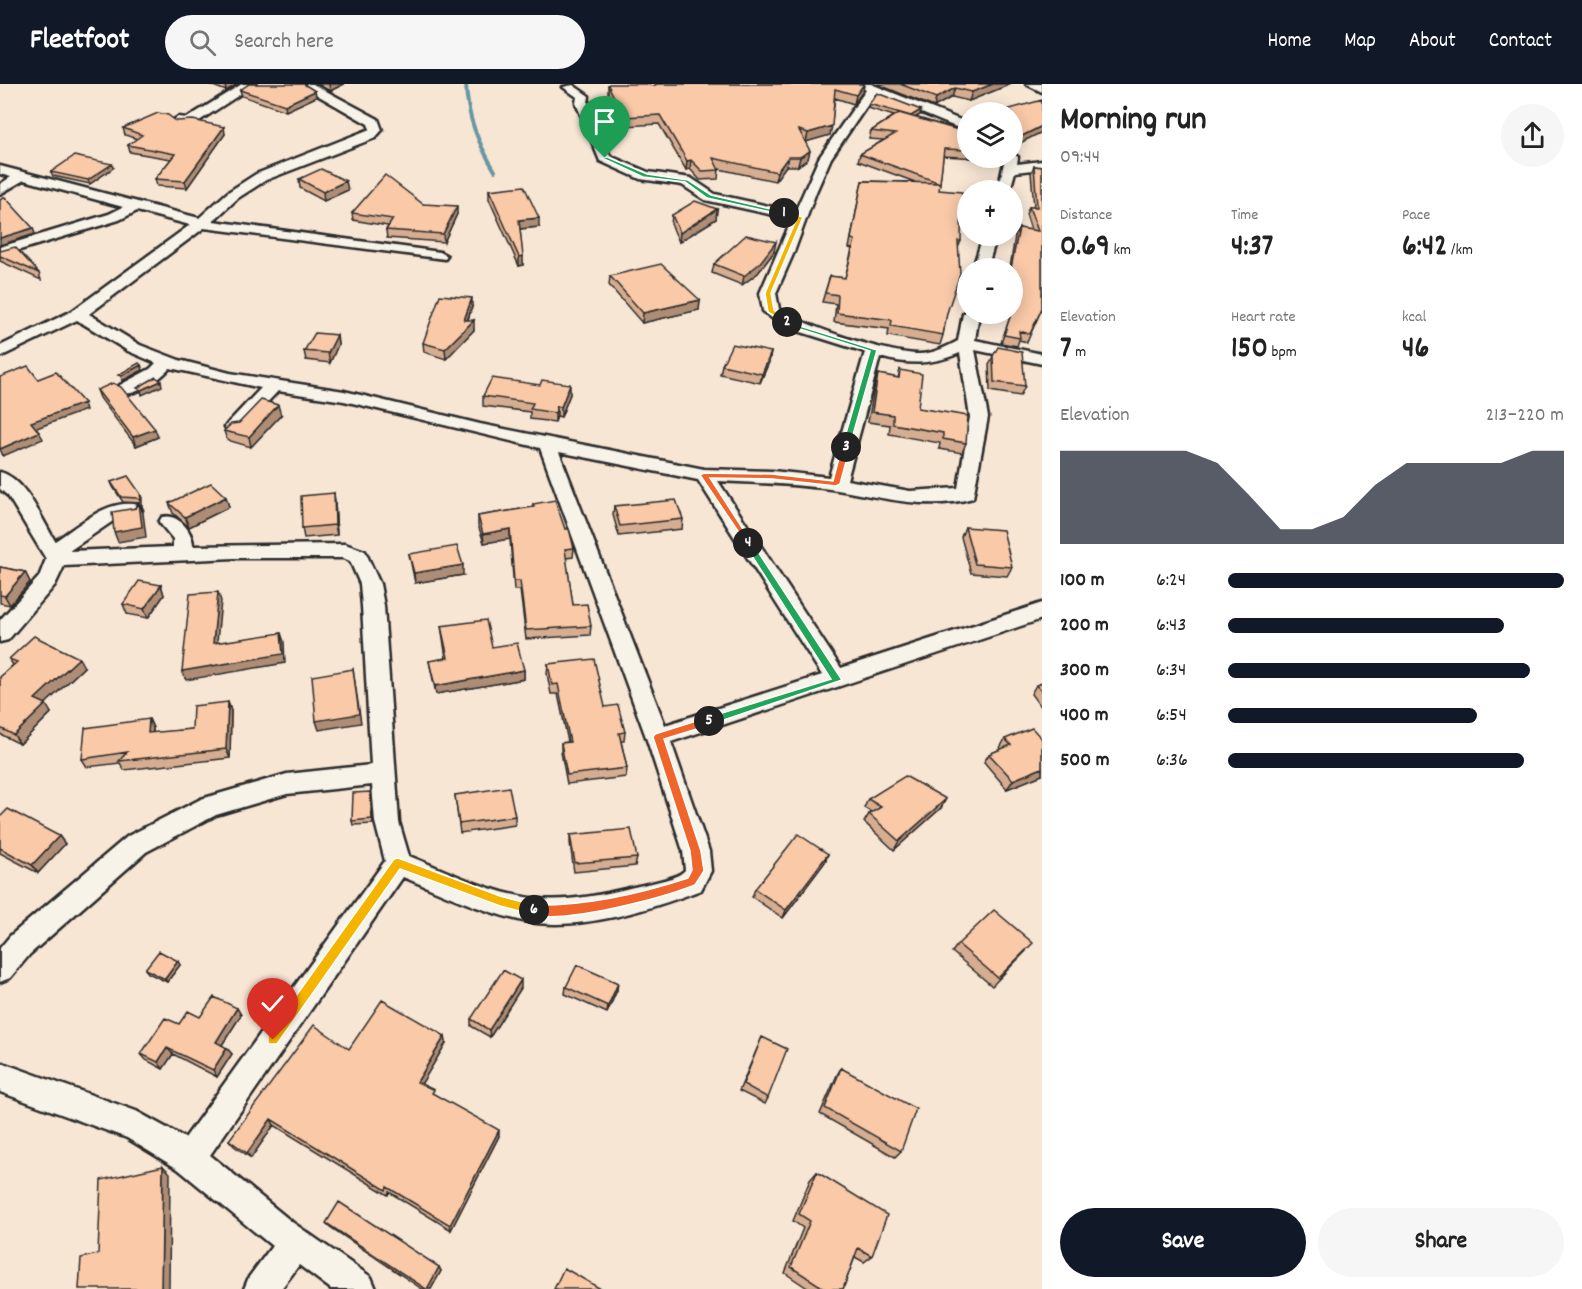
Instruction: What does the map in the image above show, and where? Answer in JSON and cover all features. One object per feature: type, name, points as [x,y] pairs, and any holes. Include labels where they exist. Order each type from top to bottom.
[{"type":"street","points":[[178,121],[189,122],[250,84]]},
{"type":"street","points":[[0,352],[78,314],[200,223],[233,195],[261,177],[371,135],[376,130],[374,122],[304,84]]},
{"type":"street","points":[[1032,84],[1042,88]]},
{"type":"street","points":[[957,123],[867,86],[825,158],[768,293],[771,311],[788,323],[874,350],[922,359],[951,351],[966,343],[1042,360]]},
{"type":"street","points":[[569,87],[583,96],[582,103],[605,158],[645,176],[686,181],[710,196],[800,217]]},
{"type":"street","points":[[1023,150],[1042,158]]},
{"type":"street","points":[[1023,164],[1042,165]]},
{"type":"street","points":[[0,170],[200,223],[440,256]]},
{"type":"street","points":[[0,190],[21,176]]},
{"type":"street","points":[[0,252],[114,217],[133,207]]},
{"type":"street","points":[[78,314],[134,348],[167,361],[230,378],[344,396],[480,430],[704,475],[772,477],[836,484],[910,497],[966,494],[979,417],[966,343],[969,324]]},
{"type":"street","points":[[836,484],[874,350]]},
{"type":"street","points":[[126,388],[156,373],[167,361]]},
{"type":"street","points":[[234,427],[274,385]]},
{"type":"street","points":[[398,863],[500,901],[536,911],[562,911],[661,892],[692,882],[698,871],[696,851],[658,737],[547,443]]},
{"type":"street","points":[[704,475],[837,680]]},
{"type":"street","points":[[0,478],[15,492],[54,556]]},
{"type":"street","points":[[0,634],[48,580],[54,556],[102,519],[132,510]]},
{"type":"street","points":[[169,522],[183,537],[183,553]]},
{"type":"street","points":[[54,556],[305,550],[345,551],[358,556],[370,584],[373,606],[387,822],[398,863]]},
{"type":"street","points":[[658,737],[1042,611]]},
{"type":"street","points":[[0,969],[20,945],[137,844],[210,806],[287,784],[385,774]]},
{"type":"street","points":[[189,1158],[398,863]]},
{"type":"street","points":[[0,1077],[136,1126],[189,1158],[295,1243],[359,1289]]},
{"type":"street","points":[[261,1289],[295,1243]]},
{"type":"building","points":[[249,84],[304,84],[315,91],[285,105],[240,90]]},
{"type":"building","points":[[609,84],[653,86],[657,84],[864,84],[856,95],[835,89],[832,126],[808,133],[799,130],[810,151],[800,157],[788,157],[777,172],[713,158],[719,170],[702,171],[691,160],[687,161],[660,115],[624,117]]},
{"type":"building","points":[[900,84],[993,84],[972,92],[955,88],[936,98]]},
{"type":"building","points":[[877,93],[921,110],[911,116],[869,104]]},
{"type":"building","points":[[1042,100],[1042,126],[1023,136],[1023,105]]},
{"type":"building","points":[[158,113],[168,115],[176,121],[193,120],[224,127],[185,181],[155,179],[175,154],[128,145],[142,135],[123,128]]},
{"type":"building","points":[[899,113],[957,130],[957,150],[944,149],[940,183],[860,154],[895,134],[871,131]]},
{"type":"building","points":[[74,156],[112,164],[88,180],[51,172]]},
{"type":"building","points":[[1034,166],[1042,167],[1042,308],[1030,334],[1019,331],[1020,338],[1004,335],[1008,324],[1023,324],[1023,258],[1013,258],[1015,246],[1023,246],[1023,229],[1038,231],[1029,207],[1037,207]]},
{"type":"building","points":[[321,169],[346,181],[323,192],[299,179]]},
{"type":"building","points":[[385,175],[423,204],[457,206],[443,234],[386,230],[393,219],[352,213]]},
{"type":"building","points":[[862,181],[940,183],[939,190],[957,192],[959,258],[957,258],[957,283],[947,313],[943,335],[891,326],[892,320],[837,313],[838,295],[825,293],[830,276],[845,278],[855,240],[851,239]]},
{"type":"building","points":[[524,186],[539,218],[519,220],[523,256],[519,257],[489,190]]},
{"type":"building","points":[[5,197],[33,228],[0,238],[0,200]]},
{"type":"building","points":[[695,201],[717,209],[680,233],[672,215]]},
{"type":"building","points":[[746,235],[776,242],[759,264],[744,276],[714,264]]},
{"type":"building","points":[[15,247],[39,273],[0,256],[0,251]]},
{"type":"building","points":[[661,264],[700,300],[643,313],[610,276]]},
{"type":"building","points":[[440,295],[472,298],[464,320],[474,320],[445,349],[423,343]]},
{"type":"building","points":[[315,333],[337,335],[328,353],[304,351]]},
{"type":"building","points":[[732,344],[771,352],[762,374],[722,365]]},
{"type":"building","points":[[998,347],[1022,352],[1025,386],[994,382],[993,356]]},
{"type":"building","points":[[139,363],[141,365],[121,376],[118,375]]},
{"type":"building","points":[[28,366],[38,379],[56,372],[84,403],[31,422],[39,432],[0,449],[0,377]]},
{"type":"building","points":[[900,370],[922,374],[918,408],[968,416],[966,443],[943,439],[943,433],[893,424],[893,415],[872,412],[878,374],[899,378]]},
{"type":"building","points":[[156,377],[161,381],[141,390],[137,388]]},
{"type":"building","points":[[492,378],[540,385],[542,380],[570,384],[561,407],[557,406],[555,413],[530,409],[533,403],[483,396]]},
{"type":"building","points":[[113,383],[121,387],[155,429],[133,437],[97,390]]},
{"type":"building","points":[[261,400],[278,405],[249,437],[224,431],[231,424],[239,423]]},
{"type":"building","points":[[128,476],[140,493],[141,501],[137,498],[121,497],[111,482]]},
{"type":"building","points":[[211,483],[226,497],[185,517],[169,503]]},
{"type":"building","points":[[334,493],[335,525],[302,528],[301,496]]},
{"type":"building","points":[[555,500],[565,529],[569,529],[574,548],[565,549],[573,605],[587,604],[591,626],[526,630],[520,581],[514,581],[510,529],[483,534],[478,516],[534,507],[533,504]]},
{"type":"building","points":[[676,500],[683,519],[620,526],[614,506]]},
{"type":"building","points":[[139,503],[142,527],[114,532],[112,512],[136,508]]},
{"type":"building","points":[[965,527],[1003,530],[1012,567],[975,564]]},
{"type":"building","points":[[457,546],[463,565],[414,573],[409,554]]},
{"type":"building","points":[[0,567],[25,572],[5,596],[0,595]]},
{"type":"building","points":[[139,581],[161,585],[144,609],[123,604]]},
{"type":"building","points":[[218,592],[213,643],[281,633],[283,654],[182,671],[190,594]]},
{"type":"building","points":[[486,620],[492,647],[517,643],[524,670],[435,686],[429,661],[448,658],[441,626]]},
{"type":"building","points":[[34,636],[79,658],[35,699],[46,704],[14,735],[0,728],[0,677],[17,662],[9,659]]},
{"type":"building","points":[[594,659],[605,707],[618,705],[625,732],[619,733],[627,768],[567,775],[561,743],[570,742],[558,684],[552,685],[548,664]]},
{"type":"building","points":[[353,669],[359,714],[316,721],[312,676]]},
{"type":"building","points":[[1042,683],[1042,692],[1036,685]]},
{"type":"building","points":[[228,702],[226,749],[119,761],[127,752],[82,759],[85,728],[149,719],[148,733],[192,729],[193,706]]},
{"type":"building","points":[[1032,728],[1042,739],[1042,768],[1013,780],[989,754],[1011,745],[1005,739]]},
{"type":"building","points":[[905,776],[946,799],[899,841],[869,814],[881,807],[868,799]]},
{"type":"building","points":[[509,787],[515,816],[459,824],[455,795]]},
{"type":"building","points":[[370,792],[372,819],[352,821],[353,793]]},
{"type":"building","points":[[8,809],[59,836],[32,865],[0,848],[0,817]]},
{"type":"building","points":[[631,829],[637,858],[575,863],[570,835]]},
{"type":"building","points":[[798,834],[828,854],[786,910],[755,889]]},
{"type":"building","points":[[994,910],[1033,943],[998,978],[958,944]]},
{"type":"building","points":[[159,951],[178,961],[165,979],[145,969]]},
{"type":"building","points":[[577,965],[618,983],[608,1006],[566,987]]},
{"type":"building","points":[[503,970],[521,980],[489,1030],[471,1019]]},
{"type":"building","points":[[214,997],[237,1008],[216,1042],[227,1048],[213,1070],[167,1048],[158,1062],[141,1054],[165,1018],[179,1024],[188,1011],[200,1017]]},
{"type":"building","points":[[382,1000],[445,1036],[417,1082],[434,1090],[432,1093],[499,1130],[450,1225],[387,1187],[386,1190],[271,1119],[247,1153],[229,1140],[314,1025],[349,1049]]},
{"type":"building","points":[[762,1037],[787,1049],[768,1098],[743,1084]]},
{"type":"building","points":[[841,1068],[916,1109],[901,1151],[825,1108]]},
{"type":"building","points":[[163,1166],[161,1289],[79,1289],[81,1258],[98,1254],[101,1180]]},
{"type":"building","points":[[817,1172],[887,1215],[872,1256],[858,1248],[843,1289],[825,1289],[791,1267],[810,1221],[799,1214]]},
{"type":"building","points":[[339,1202],[439,1267],[427,1289],[326,1223]]},
{"type":"building","points":[[564,1268],[601,1289],[554,1289]]},
{"type":"waterway","points":[[466,84],[475,129],[483,150],[495,171]]},
{"type":"route","points":[[273,1040],[398,863],[500,901],[536,911],[562,911],[612,902],[661,892],[692,882],[698,871],[696,851],[658,737],[837,680],[704,475],[772,477],[836,484],[874,350],[788,323],[771,311],[768,293],[800,217],[710,196],[686,181],[645,176],[605,158]]}]
